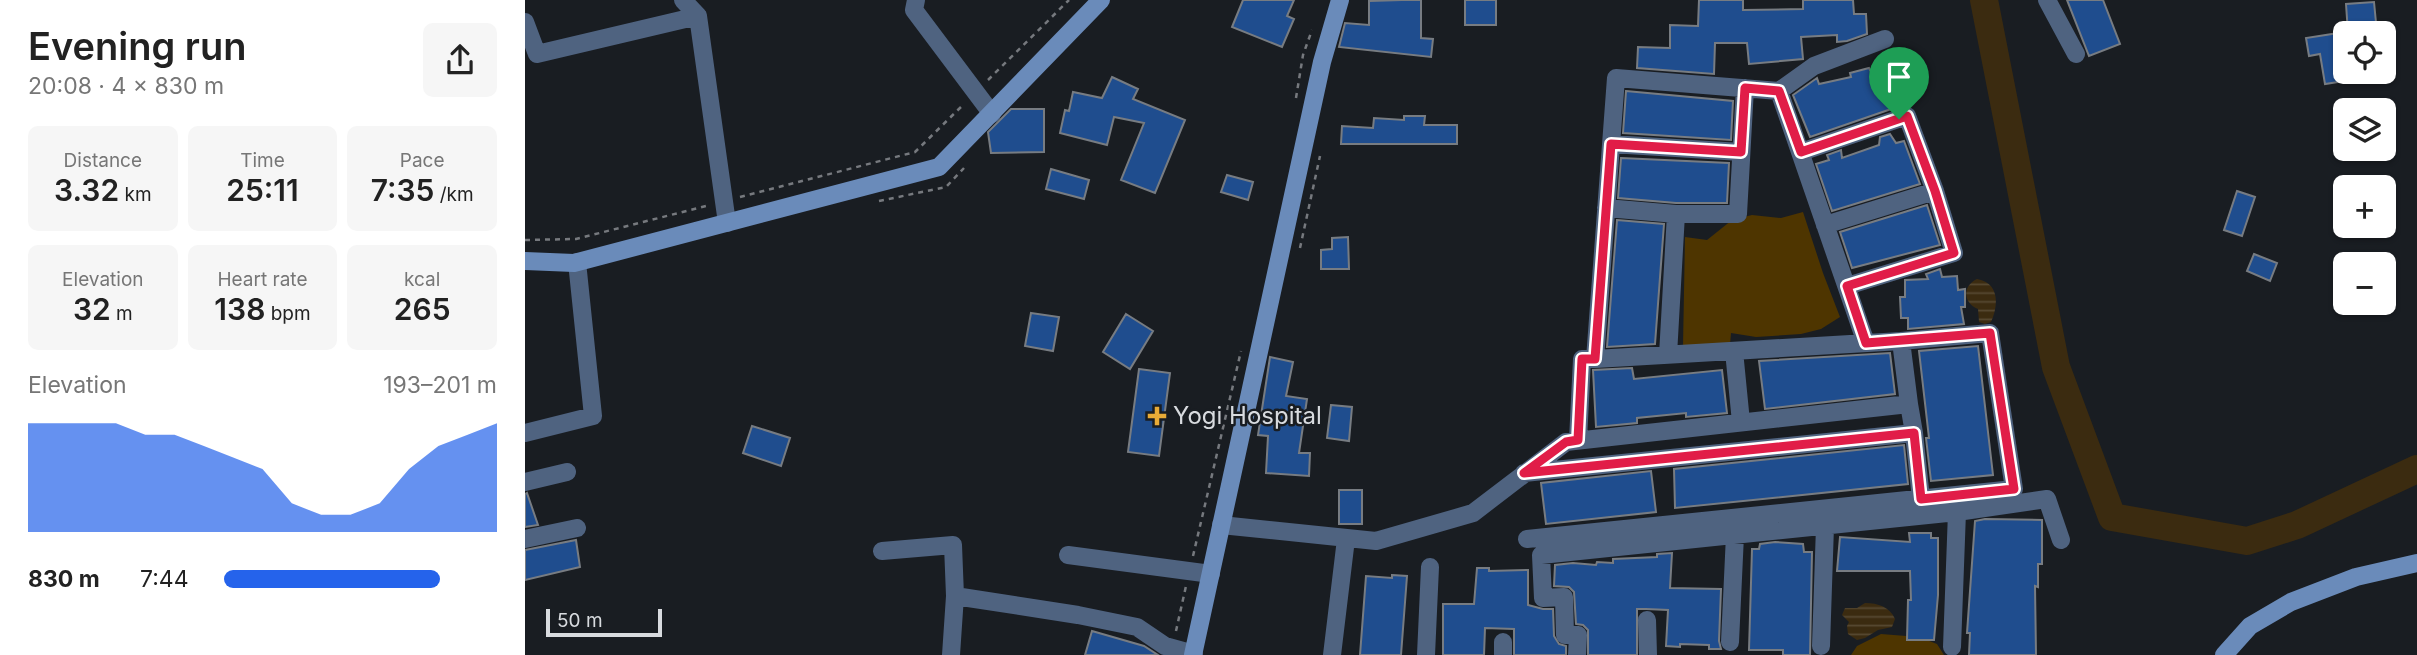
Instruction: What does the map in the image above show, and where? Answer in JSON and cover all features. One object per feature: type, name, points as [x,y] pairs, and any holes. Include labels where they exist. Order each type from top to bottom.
[{"type":"street","points":[[683,0],[698,16],[727,223]]},
{"type":"street","points":[[916,0],[914,10],[992,114]]},
{"type":"street","points":[[525,261],[577,262],[939,167],[1101,0]]},
{"type":"street","points":[[955,596],[1078,615],[1137,628],[1165,646],[1193,655],[1319,76],[1340,0]]},
{"type":"street","points":[[2047,0],[2076,54]]},
{"type":"street","points":[[525,22],[537,54],[698,16]]},
{"type":"street","points":[[1595,359],[1616,78],[1779,91],[1814,66],[1885,39]]},
{"type":"street","points":[[1606,208],[1676,214],[1738,214],[1745,88]]},
{"type":"street","points":[[1779,91],[1866,343]]},
{"type":"street","points":[[1801,152],[1907,116],[1935,191],[1954,253],[1847,286]]},
{"type":"street","points":[[1611,144],[1741,152]]},
{"type":"street","points":[[1825,225],[1935,191]]},
{"type":"street","points":[[1668,355],[1676,214]]},
{"type":"street","points":[[525,433],[593,416],[577,262]]},
{"type":"street","points":[[1527,539],[2014,489],[1990,333],[1901,341],[1582,359],[1578,440]]},
{"type":"street","points":[[1901,341],[1921,499]]},
{"type":"street","points":[[1734,351],[1741,422]]},
{"type":"street","points":[[1221,525],[1376,541],[1473,513],[1566,442],[1909,404]]},
{"type":"street","points":[[1524,473],[1914,433]]},
{"type":"street","points":[[525,482],[567,472]]},
{"type":"street","points":[[1577,655],[1578,635],[1565,635],[1565,597],[1543,598],[1541,555],[1957,512],[2047,499],[2061,540]]},
{"type":"street","points":[[1952,647],[1957,512]]},
{"type":"street","points":[[1821,646],[1825,526]]},
{"type":"street","points":[[525,539],[577,528]]},
{"type":"street","points":[[1730,642],[1735,535]]},
{"type":"street","points":[[1332,655],[1346,538]]},
{"type":"street","points":[[882,551],[953,545],[955,596],[951,655]]},
{"type":"street","points":[[1068,555],[1211,574]]},
{"type":"street","points":[[2224,655],[2250,626],[2291,602],[2356,577],[2417,563]]},
{"type":"street","points":[[1426,655],[1430,567]]},
{"type":"street","points":[[1647,620],[1648,655]]},
{"type":"path","points":[[982,85],[1069,0]]},
{"type":"path","points":[[1294,105],[1303,55],[1313,30]]},
{"type":"path","points":[[733,199],[915,152],[963,104]]},
{"type":"path","points":[[525,240],[576,239],[720,202]]},
{"type":"path","points":[[1193,556],[1243,342]]},
{"type":"path","points":[[1176,634],[1187,583]]},
{"type":"shaded area","points":[[1803,212],[1840,317],[1821,329],[1801,334],[1756,337],[1731,333],[1730,345],[1683,346],[1685,237],[1707,240],[1732,220],[1752,215],[1781,218]]},
{"type":"shaded area","points":[[1977,279],[1990,285],[1995,295],[1994,315],[1991,322],[1985,324],[1979,322],[1978,309],[1969,303],[1966,294],[1969,286]]},
{"type":"shaded area","points":[[1865,603],[1883,606],[1895,619],[1892,627],[1857,640],[1848,634],[1849,622],[1842,615],[1845,608],[1857,608]]},
{"type":"shaded area","points":[[1881,634],[1919,637],[1937,644],[1944,655],[1851,655],[1857,646]]},
{"type":"building","points":[[1243,0],[1294,0],[1287,16],[1294,19],[1282,47],[1232,27]]},
{"type":"building","points":[[1421,0],[1421,38],[1433,39],[1431,57],[1339,47],[1345,23],[1369,25],[1369,1]]},
{"type":"building","points":[[1465,0],[1496,0],[1496,25],[1465,25]]},
{"type":"building","points":[[1699,0],[1743,0],[1743,10],[1803,9],[1803,0],[1853,0],[1854,14],[1866,14],[1867,34],[1837,42],[1837,35],[1801,37],[1803,59],[1749,64],[1747,43],[1715,43],[1714,74],[1637,68],[1638,47],[1670,48],[1670,25],[1698,26]]},
{"type":"building","points":[[2067,0],[2103,0],[2120,44],[2089,56]]},
{"type":"building","points":[[2374,2],[2376,21],[2347,21],[2346,4]]},
{"type":"building","points":[[2333,34],[2333,83],[2325,84],[2320,54],[2309,56],[2306,38]]},
{"type":"building","points":[[1880,68],[1886,96],[1894,94],[1897,107],[1810,137],[1793,95],[1817,78],[1819,84],[1851,77],[1850,73]]},
{"type":"building","points":[[1112,77],[1138,89],[1133,99],[1185,120],[1155,193],[1121,180],[1144,123],[1114,117],[1107,145],[1060,133],[1065,110],[1069,111],[1073,92],[1102,98]]},
{"type":"building","points":[[1626,91],[1733,101],[1731,140],[1623,133]]},
{"type":"building","points":[[1011,109],[1044,109],[1044,152],[991,153],[988,132]]},
{"type":"building","points":[[1404,116],[1425,116],[1424,125],[1457,125],[1457,144],[1341,144],[1342,126],[1373,128],[1374,118],[1404,120]]},
{"type":"building","points":[[1890,134],[1896,143],[1904,141],[1920,184],[1832,211],[1816,164],[1829,160],[1827,155],[1841,150],[1842,158],[1879,145],[1880,137]]},
{"type":"building","points":[[1621,158],[1729,163],[1727,203],[1676,203],[1618,198]]},
{"type":"building","points":[[1051,169],[1089,180],[1084,199],[1046,189]]},
{"type":"building","points":[[1227,175],[1253,182],[1248,200],[1221,192]]},
{"type":"building","points":[[2237,191],[2255,197],[2242,236],[2224,230]]},
{"type":"building","points":[[1927,205],[1940,245],[1852,268],[1840,232]]},
{"type":"building","points":[[1617,220],[1664,224],[1655,344],[1607,347]]},
{"type":"building","points":[[1348,237],[1349,269],[1321,269],[1321,250],[1332,249],[1332,238]]},
{"type":"building","points":[[2254,254],[2277,263],[2270,281],[2247,271]]},
{"type":"building","points":[[1940,269],[1942,277],[1957,276],[1958,290],[1965,289],[1965,307],[1961,307],[1964,324],[1908,329],[1908,318],[1901,318],[1900,297],[1905,297],[1905,280],[1928,279],[1926,274]]},
{"type":"building","points":[[1031,313],[1059,317],[1053,351],[1025,346]]},
{"type":"building","points":[[1126,314],[1153,331],[1130,369],[1103,352]]},
{"type":"building","points":[[1978,346],[1993,475],[1931,481],[1919,351]]},
{"type":"building","points":[[1890,353],[1895,394],[1765,409],[1759,361]]},
{"type":"building","points":[[1270,357],[1293,362],[1286,396],[1307,399],[1299,453],[1310,453],[1309,476],[1266,473],[1268,436],[1258,435]]},
{"type":"building","points":[[1632,368],[1634,379],[1722,370],[1727,413],[1686,417],[1686,413],[1637,418],[1637,423],[1596,427],[1593,370]]},
{"type":"building","points":[[1139,369],[1170,373],[1159,456],[1128,452]]},
{"type":"building","points":[[1331,405],[1352,407],[1349,441],[1327,438]]},
{"type":"building","points":[[752,426],[790,438],[781,466],[743,453]]},
{"type":"building","points":[[1904,445],[1908,484],[1675,508],[1674,469]]},
{"type":"building","points":[[1651,471],[1656,512],[1546,524],[1541,483]]},
{"type":"building","points":[[1339,490],[1362,490],[1362,524],[1339,524]]},
{"type":"building","points":[[527,493],[538,525],[525,527],[525,494]]},
{"type":"building","points":[[2042,520],[2042,564],[2038,564],[2038,587],[2035,586],[2036,655],[1969,655],[1970,633],[1967,633],[1975,521]]},
{"type":"building","points":[[1909,533],[1931,533],[1931,538],[1938,538],[1938,595],[1934,640],[1907,640],[1908,600],[1911,600],[1910,571],[1837,571],[1840,537],[1910,542]]},
{"type":"building","points":[[576,540],[580,567],[525,580],[525,550]]},
{"type":"building","points":[[1760,544],[1803,544],[1804,552],[1812,552],[1810,655],[1783,655],[1783,650],[1749,650],[1752,549],[1759,549]]},
{"type":"building","points":[[1672,553],[1670,588],[1721,589],[1721,649],[1709,649],[1709,645],[1666,646],[1668,610],[1637,609],[1637,655],[1588,655],[1588,630],[1583,625],[1576,624],[1574,592],[1569,587],[1554,586],[1555,565],[1596,565],[1597,562],[1613,563],[1613,559],[1657,557],[1657,554]]},
{"type":"building","points":[[1477,568],[1489,568],[1489,571],[1528,570],[1528,605],[1553,609],[1554,636],[1559,644],[1566,646],[1566,655],[1514,655],[1514,629],[1485,628],[1484,655],[1443,655],[1443,604],[1474,604]]},
{"type":"building","points":[[1392,575],[1407,576],[1401,655],[1360,655],[1366,576],[1392,578]]},
{"type":"building","points":[[1092,631],[1144,646],[1158,655],[1085,655]]},
{"type":"waterway","points":[[1984,0],[2056,367],[2112,517],[2247,541],[2297,525],[2417,469]]},
{"type":"place","name":"Yogi Hospital","points":[[1157,416]]},
{"type":"route","points":[[1745,88],[1779,91],[1801,152],[1899,119],[1907,116],[1935,191],[1954,253],[1847,286],[1866,343],[1990,333],[2014,489],[1921,499],[1914,433],[1524,473],[1566,442],[1578,440],[1582,359],[1595,359],[1611,144],[1741,152],[1745,88]]}]
